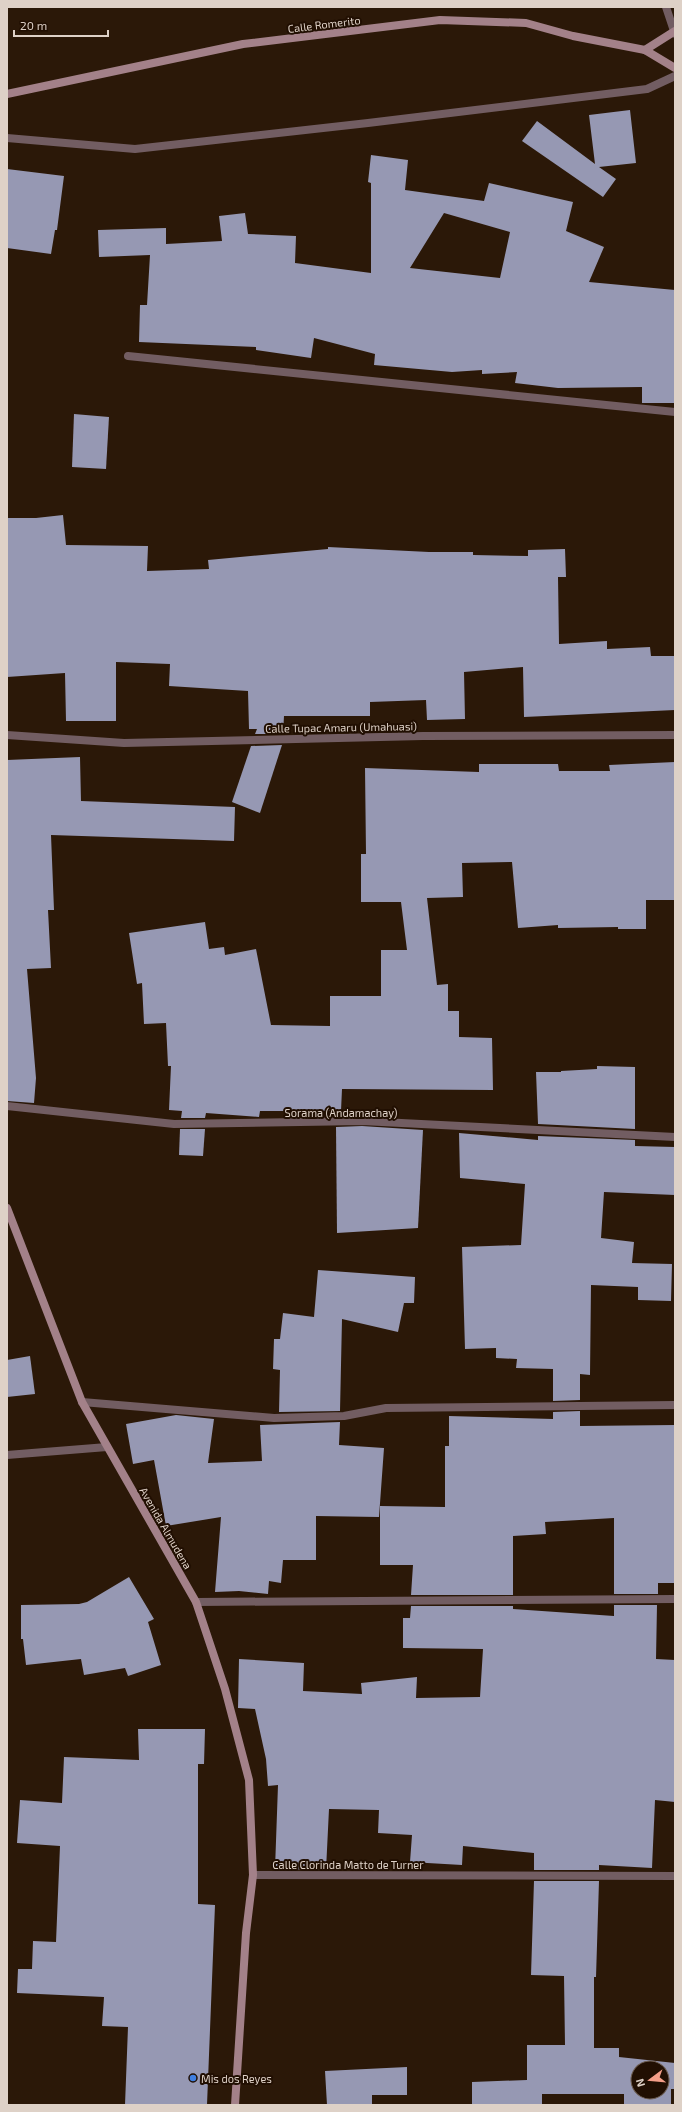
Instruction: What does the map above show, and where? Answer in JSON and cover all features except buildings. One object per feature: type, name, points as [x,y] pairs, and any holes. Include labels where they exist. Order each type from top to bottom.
[{"type":"street","points":[[645,50],[675,32],[666,7]]},
{"type":"street","name":"Calle Romerito","points":[[7,94],[243,44],[440,20],[526,23],[573,36],[645,50],[675,68]]},
{"type":"street","points":[[7,138],[135,149],[647,89],[675,76]]},
{"type":"street","points":[[128,356],[675,412]]},
{"type":"street","name":"Calle Tupac Amaru (Umahuasi)","points":[[7,735],[124,743],[423,736],[675,736]]},
{"type":"street","name":"Sorama (Andamachay)","points":[[7,1106],[174,1124],[362,1121],[675,1137]]},
{"type":"street","name":"Avenida Almudena","points":[[7,1208],[82,1402],[196,1602],[226,1689],[250,1780],[253,1875]]},
{"type":"street","points":[[82,1402],[274,1418],[344,1416],[386,1408],[675,1405]]},
{"type":"street","points":[[7,1455],[107,1447]]},
{"type":"street","points":[[196,1602],[675,1599]]},
{"type":"street","points":[[235,2105],[246,1933],[253,1875]]},
{"type":"street","name":"Calle Clorinda Matto de Turner","points":[[253,1875],[675,1876]]},
{"type":"place","name":"Mis dos Reyes","points":[[193,2078]]}]
